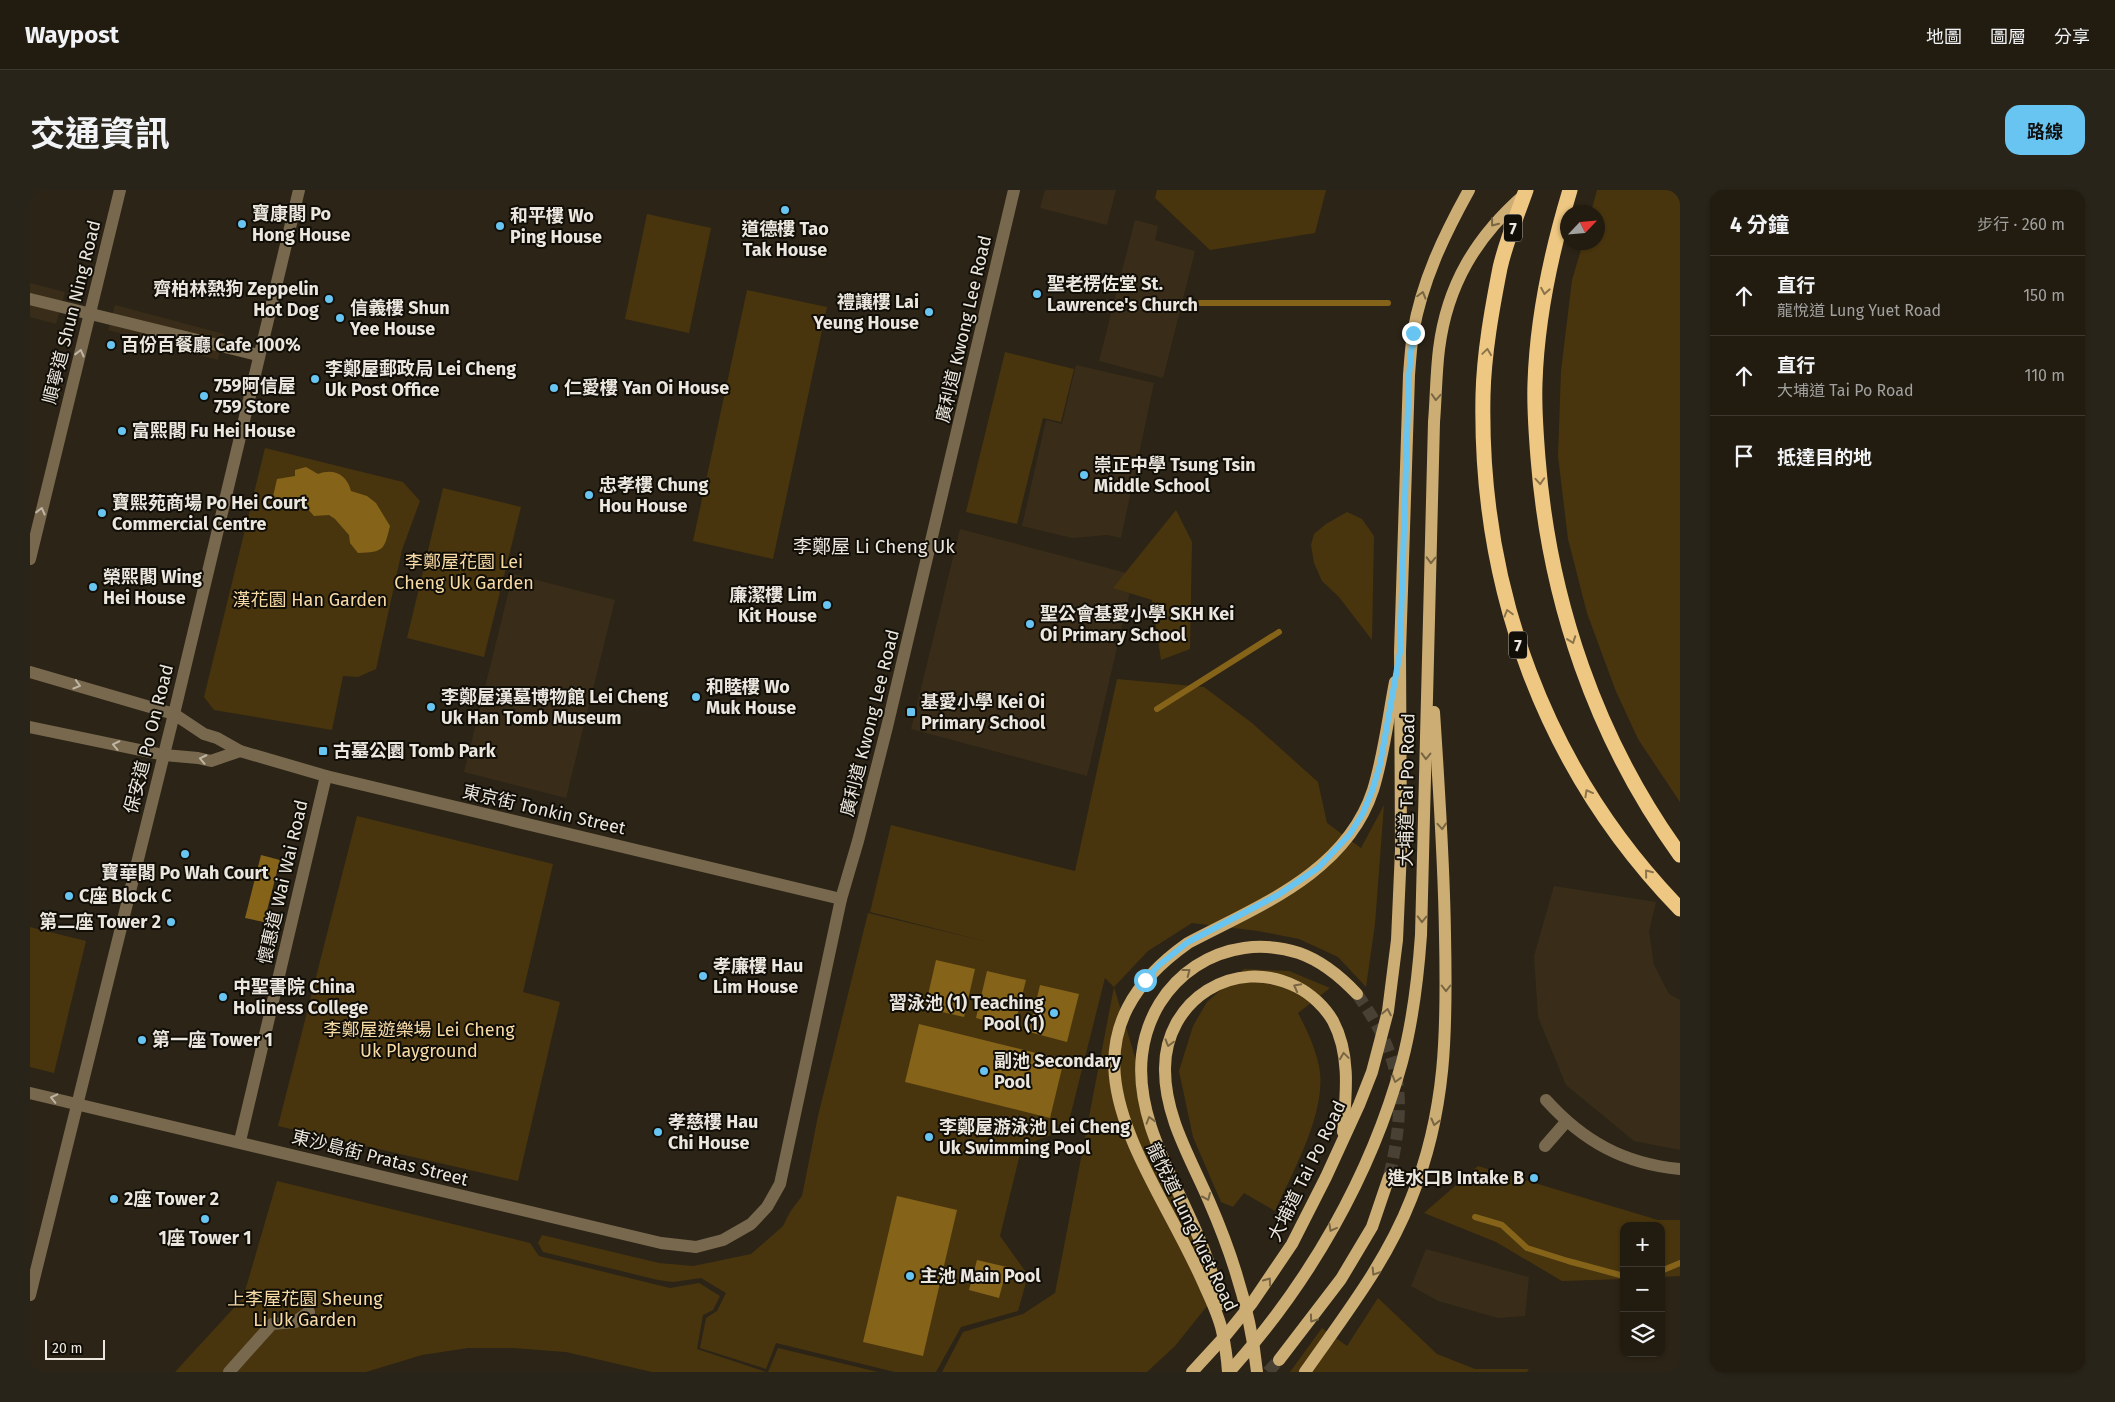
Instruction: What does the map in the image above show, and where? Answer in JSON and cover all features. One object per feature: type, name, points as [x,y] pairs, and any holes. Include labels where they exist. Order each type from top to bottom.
[{"type":"highway","name":"7","points":[[1526,190],[1501,266],[1483,394],[1483,436],[1487,498],[1504,598],[1514,631],[1542,706],[1594,802],[1616,833],[1680,909]]},
{"type":"highway","points":[[1570,190],[1554,243],[1544,295],[1535,383],[1540,491],[1547,540],[1566,623],[1606,726],[1641,798],[1680,855]]},
{"type":"main road","name":"大埔道 Tai Po Road","points":[[1192,1372],[1252,1303],[1292,1244],[1343,1140],[1372,1072],[1388,1011],[1393,977],[1401,850],[1400,652],[1409,375],[1413,333],[1421,296],[1433,260],[1469,190]]},
{"type":"main road","name":"大埔道 Tai Po Road","points":[[1229,1372],[1280,1311],[1332,1228],[1372,1146],[1402,1062],[1418,980],[1421,935],[1434,422],[1439,349],[1446,312],[1459,277],[1477,245],[1500,216],[1530,190]]},
{"type":"main road","points":[[1305,1372],[1376,1269],[1394,1237],[1425,1162],[1437,1113],[1444,1066],[1446,1021],[1444,844],[1429,638]]},
{"type":"main road","name":"龍悅道 Lung Yuet Road","points":[[1229,1372],[1222,1330],[1201,1276],[1128,1135],[1115,1089],[1114,1064],[1116,1040],[1123,1018],[1133,998],[1159,965],[1188,942],[1298,883],[1335,852],[1363,813],[1372,791],[1380,765],[1400,652]]},
{"type":"main road","points":[[1222,1330],[1218,1298],[1210,1267],[1156,1140],[1147,1113],[1142,1084],[1142,1056],[1147,1030],[1156,1006],[1170,987],[1187,971],[1208,959],[1229,951],[1250,947],[1277,948],[1299,953],[1320,962],[1339,976],[1357,994]]},
{"type":"main road","points":[[1257,1372],[1252,1334],[1236,1271],[1212,1208],[1174,1120],[1167,1096],[1166,1050],[1172,1030],[1182,1012],[1196,998],[1221,983],[1249,976],[1268,977],[1296,987],[1320,1004],[1332,1020],[1343,1049],[1347,1076],[1343,1140]]},
{"type":"main road","points":[[1280,1360],[1342,1279],[1372,1227],[1389,1177]]},
{"type":"street","name":"順寧道 Shun Ning Road","points":[[30,559],[120,190]]},
{"type":"street","name":"保安道 Po On Road","points":[[30,1295],[174,714],[258,355],[299,190]]},
{"type":"street","name":"廣利道 Kwong Lee Road","points":[[723,1240],[751,1224],[767,1207],[780,1184],[841,899],[891,714],[1014,190]]},
{"type":"street","points":[[30,299],[258,355]]},
{"type":"street","name":"東京街 Tonkin Street","points":[[30,672],[174,714],[204,734],[217,738],[240,751],[326,776],[841,899]]},
{"type":"street","points":[[30,727],[164,754],[211,761],[240,751]]},
{"type":"street","name":"懷惠道 Wai Wai Road","points":[[240,1141],[326,776]]},
{"type":"street","name":"東沙島街 Pratas Street","points":[[30,1093],[240,1141],[661,1242],[696,1247],[723,1240]]},
{"type":"street","points":[[1546,1100],[1566,1122],[1599,1145],[1627,1159],[1656,1167],[1680,1169]]},
{"type":"street","points":[[1545,1146],[1566,1122]]},
{"type":"street","points":[[229,1372],[272,1324],[295,1322],[309,1312]]},
{"type":"shaded area","points":[[1045,190],[1116,190],[1107,225],[1040,208]]},
{"type":"shaded area","points":[[1135,220],[1158,226],[1155,240],[1195,251],[1163,378],[1099,361]]},
{"type":"shaded area","points":[[30,283],[65,292],[56,324],[30,317]]},
{"type":"shaded area","points":[[115,305],[224,334],[218,360],[108,330]]},
{"type":"shaded area","name":"崇正中學 Tsung Tsin Middle School","points":[[1076,365],[1154,383],[1121,538],[1107,535],[1072,538],[1022,526],[1046,420],[1062,424]]},
{"type":"shaded area","points":[[306,467],[318,474],[329,472],[339,474],[349,485],[351,491],[367,496],[376,503],[390,526],[382,548],[373,552],[358,553],[350,543],[349,535],[329,515],[314,516],[305,506],[289,505],[285,497],[279,503],[272,501],[277,479],[295,476],[295,470]]},
{"type":"shaded area","name":"聖公會基愛小學 SKH Kei Oi Primary School","points":[[960,529],[1134,575],[1087,776],[911,729]]},
{"type":"shaded area","points":[[513,574],[615,600],[566,798],[464,772]]},
{"type":"shaded area","points":[[261,855],[280,860],[264,922],[245,918]]},
{"type":"shaded area","points":[[1554,886],[1656,902],[1649,931],[1654,965],[1669,994],[1680,1000],[1680,1150],[1634,1141],[1566,1085],[1538,1017],[1534,956]]},
{"type":"shaded area","points":[[936,960],[975,969],[964,1017],[925,1008]]},
{"type":"shaded area","points":[[987,971],[1026,980],[1014,1028],[976,1018]]},
{"type":"shaded area","name":"習泳池 (1) Teaching Pool (1)","points":[[1040,985],[1079,994],[1067,1042],[1029,1032]]},
{"type":"shaded area","name":"副池 Secondary Pool","points":[[919,1024],[1064,1060],[1050,1118],[905,1082]]},
{"type":"shaded area","name":"主池 Main Pool","points":[[897,1196],[957,1210],[923,1356],[863,1342]]},
{"type":"shaded area","points":[[1426,1249],[1529,1277],[1525,1316],[1498,1318],[1438,1301],[1411,1286]]},
{"type":"shaded area","points":[[977,1260],[1007,1267],[999,1298],[969,1290]]},
{"type":"green space","points":[[1157,190],[1326,190],[1315,233],[1210,250],[1155,198]]},
{"type":"green space","points":[[1597,190],[1680,190],[1680,802],[1638,739],[1615,689],[1587,613],[1568,539],[1558,456],[1561,371],[1572,280],[1581,250],[1605,250],[1605,205],[1593,205]]},
{"type":"green space","points":[[647,214],[711,228],[689,333],[625,319]]},
{"type":"green space","points":[[747,290],[827,307],[773,559],[693,541]]},
{"type":"green space","points":[[1005,352],[1074,369],[1061,422],[1043,418],[1017,524],[966,512]]},
{"type":"green space","name":"漢花園 Han Garden","points":[[265,448],[403,482],[420,501],[402,550],[376,669],[358,677],[343,676],[332,730],[214,710],[204,697]]},
{"type":"green space","name":"李鄭屋花園 Lei Cheng Uk Garden","points":[[443,488],[521,507],[484,657],[407,638]]},
{"type":"green space","points":[[1176,510],[1192,542],[1190,649],[1161,660],[1152,600],[1113,588]]},
{"type":"green space","points":[[1347,512],[1362,519],[1374,536],[1372,640],[1339,597],[1322,581],[1314,563],[1311,545],[1314,534],[1326,524]]},
{"type":"green space","points":[[1117,679],[1204,687],[1252,723],[1318,782],[1327,823],[1361,848],[1384,805],[1375,924],[1366,987],[1338,957],[1299,939],[1258,931],[1192,923],[1148,951],[1114,987],[1105,978],[1067,1129],[1022,1146],[1000,1236],[1028,1275],[1018,1311],[961,1327],[936,1372],[895,1372],[776,1343],[766,1369],[700,1348],[706,1318],[717,1311],[726,1293],[701,1278],[673,1282],[658,1280],[543,1252],[538,1243],[542,1235],[659,1263],[693,1266],[751,1254],[783,1226],[790,1212],[802,1196],[818,1116],[868,913],[984,941],[870,912],[891,825],[1075,871]]},
{"type":"green space","name":"李鄭屋遊樂場 Lei Cheng Uk Playground","points":[[357,816],[553,864],[523,992],[560,1002],[518,1181],[278,1126]]},
{"type":"green space","points":[[30,927],[86,941],[54,1073],[30,1067]]},
{"type":"green space","points":[[1244,969],[1289,971],[1330,988],[1298,1013],[1310,1039],[1319,1066],[1318,1102],[1307,1140],[1275,1211],[1244,1193],[1233,1207],[1221,1202],[1193,1137],[1179,1071],[1193,1026],[1207,1002]]},
{"type":"green space","points":[[1114,987],[1179,1204],[1224,1285],[1175,1346],[1147,1372],[942,1372],[963,1332],[1023,1314],[1055,1293]]},
{"type":"green space","points":[[1478,1166],[1658,1220],[1680,1220],[1680,1276],[1665,1277],[1665,1222],[1620,1222],[1620,1279],[1562,1281],[1496,1242],[1424,1213]]},
{"type":"green space","name":"上李屋花園 Sheung Li Uk Garden","points":[[277,1181],[530,1243],[539,1256],[670,1288],[699,1283],[720,1296],[713,1310],[703,1315],[697,1349],[766,1372],[652,1372],[566,1352],[513,1348],[468,1348],[422,1355],[366,1372],[175,1372],[243,1298]]},
{"type":"green space","points":[[1378,1298],[1437,1354],[1475,1369],[1529,1369],[1527,1372],[1290,1372],[1322,1328],[1347,1346]]},
{"type":"green space","points":[[778,1348],[878,1372],[768,1372]]},
{"type":"waterway","points":[[1200,303],[1388,303]]},
{"type":"waterway","points":[[1157,709],[1279,632]]},
{"type":"waterway","points":[[1475,1217],[1502,1225],[1527,1248],[1620,1275]]},
{"type":"waterway","points":[[1665,1269],[1680,1263]]},
{"type":"tunnel","points":[[1357,994],[1384,1039],[1397,1081],[1399,1102],[1398,1125],[1389,1177]]},
{"type":"tunnel","points":[[1268,1372],[1279,1360]]},
{"type":"place","name":"道德樓 Tao Tak House","points":[[785,210]]},
{"type":"place","name":"寶康閣 Po Hong House","points":[[242,224]]},
{"type":"place","name":"和平樓 Wo Ping House","points":[[500,226]]},
{"type":"place","name":"聖老楞佐堂 St. Lawrence's Church","points":[[1037,294]]},
{"type":"place","name":"齊柏林熱狗 Zeppelin Hot Dog","points":[[329,299]]},
{"type":"place","name":"禮讓樓 Lai Yeung House","points":[[929,312]]},
{"type":"place","name":"信義樓 Shun Yee House","points":[[340,318]]},
{"type":"place","name":"百份百餐廳 Cafe 100%","points":[[111,345]]},
{"type":"place","name":"李鄭屋郵政局 Lei Cheng Uk Post Office","points":[[315,379]]},
{"type":"place","name":"仁愛樓 Yan Oi House","points":[[554,388]]},
{"type":"place","name":"759阿信屋 759 Store","points":[[204,396]]},
{"type":"place","name":"富熙閣 Fu Hei House","points":[[122,431]]},
{"type":"place","name":"崇正中學 Tsung Tsin Middle School","points":[[1084,475]]},
{"type":"place","name":"忠孝樓 Chung Hou House","points":[[589,495]]},
{"type":"place","name":"寶熙苑商場 Po Hei Court Commercial Centre","points":[[102,513]]},
{"type":"place","name":"榮熙閣 Wing Hei House","points":[[93,587]]},
{"type":"place","name":"廉潔樓 Lim Kit House","points":[[827,605]]},
{"type":"place","name":"聖公會基愛小學 SKH Kei Oi Primary School","points":[[1030,624]]},
{"type":"place","name":"和睦樓 Wo Muk House","points":[[696,697]]},
{"type":"place","name":"李鄭屋漢墓博物館 Lei Cheng Uk Han Tomb Museum","points":[[431,707]]},
{"type":"place","name":"基愛小學 Kei Oi Primary School","points":[[911,712]]},
{"type":"place","name":"古墓公園 Tomb Park","points":[[323,751]]},
{"type":"place","name":"寶華閣 Po Wah Court","points":[[185,854]]},
{"type":"place","name":"C座 Block C","points":[[69,896]]},
{"type":"place","name":"第二座 Tower 2","points":[[171,922]]},
{"type":"place","name":"孝廉樓 Hau Lim House","points":[[703,976]]},
{"type":"place","name":"中聖書院 China Holiness College","points":[[223,997]]},
{"type":"place","name":"習泳池 (1) Teaching Pool (1)","points":[[1054,1013]]},
{"type":"place","name":"第一座 Tower 1","points":[[142,1040]]},
{"type":"place","name":"副池 Secondary Pool","points":[[984,1071]]},
{"type":"place","name":"孝慈樓 Hau Chi House","points":[[658,1132]]},
{"type":"place","name":"李鄭屋游泳池 Lei Cheng Uk Swimming Pool","points":[[929,1137]]},
{"type":"place","name":"進水口B Intake B","points":[[1534,1178]]},
{"type":"place","name":"2座 Tower 2","points":[[114,1199]]},
{"type":"place","name":"1座 Tower 1","points":[[205,1219]]},
{"type":"place","name":"主池 Main Pool","points":[[910,1276]]},
{"type":"district","name":"李鄭屋 Li Cheng Uk","points":[[874,546]]},
{"type":"route","points":[[1145,980],[1159,965],[1188,942],[1278,895],[1318,868],[1350,834],[1363,813],[1380,765],[1400,652],[1409,375],[1413,333]]}]
